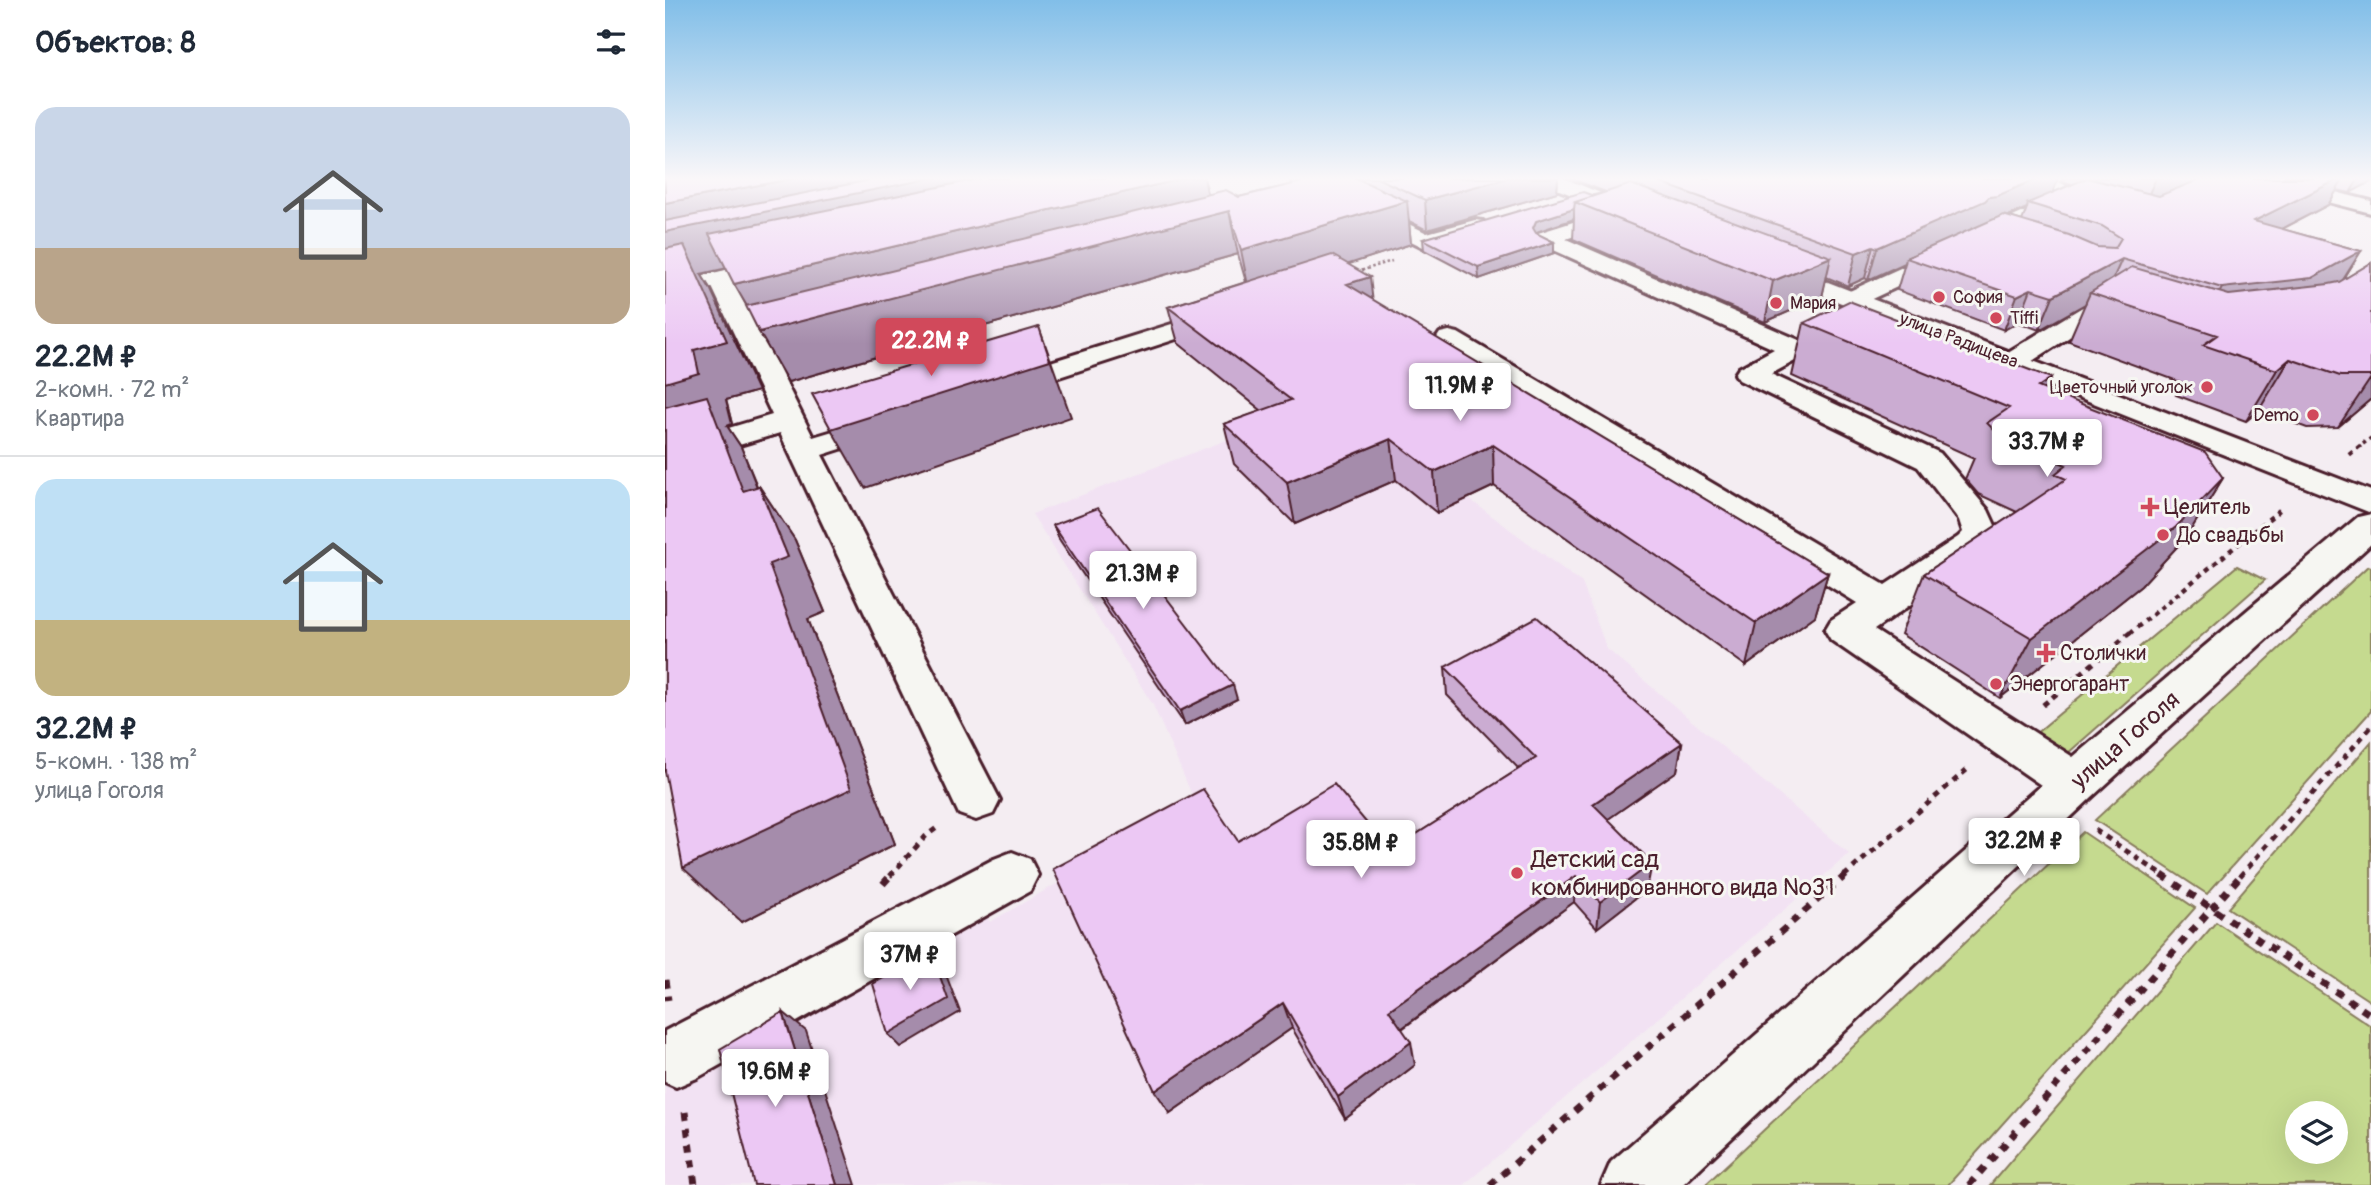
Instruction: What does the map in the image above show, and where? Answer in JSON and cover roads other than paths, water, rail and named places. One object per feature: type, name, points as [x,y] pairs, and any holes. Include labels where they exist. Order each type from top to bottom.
[{"type":"main road","points":[[1410,233],[1425,241],[1450,233]]},
{"type":"main road","points":[[1565,233],[1546,238],[1795,349],[1749,374],[1929,460],[1976,518],[1981,534],[1971,545],[1845,630],[2075,783]]},
{"type":"main road","points":[[1852,299],[1987,234],[2026,247]]},
{"type":"main road","name":"улица Радищева","points":[[1750,258],[2371,503]]},
{"type":"main road","points":[[665,291],[800,260]]},
{"type":"main road","points":[[720,279],[976,800]]},
{"type":"main road","points":[[2013,362],[2108,302],[2144,313]]},
{"type":"main road","points":[[987,391],[1248,307]]},
{"type":"main road","points":[[755,349],[849,324]]},
{"type":"main road","points":[[1449,339],[1887,603]]},
{"type":"main road","points":[[665,457],[909,417]]},
{"type":"main road","name":"улица Гоголя","points":[[1634,1185],[2075,783],[2371,525]]},
{"type":"main road","points":[[677,1057],[1012,875]]},
{"type":"place","name":"София","points":[[1939,297]]},
{"type":"place","name":"Мария","points":[[1776,303]]},
{"type":"place","name":"Tiffi","points":[[1996,318]]},
{"type":"place","name":"Цветочный уголок","points":[[2207,387]]},
{"type":"place","name":"Demo","points":[[2313,415]]},
{"type":"place","name":"Целитель","points":[[2150,507]]},
{"type":"place","name":"До свадьбы","points":[[2163,535]]},
{"type":"place","name":"Столички","points":[[2046,653]]},
{"type":"place","name":"Энергогарант","points":[[1996,684]]},
{"type":"place","name":"Детский сад комбинированного вида №31","points":[[1517,873]]}]
